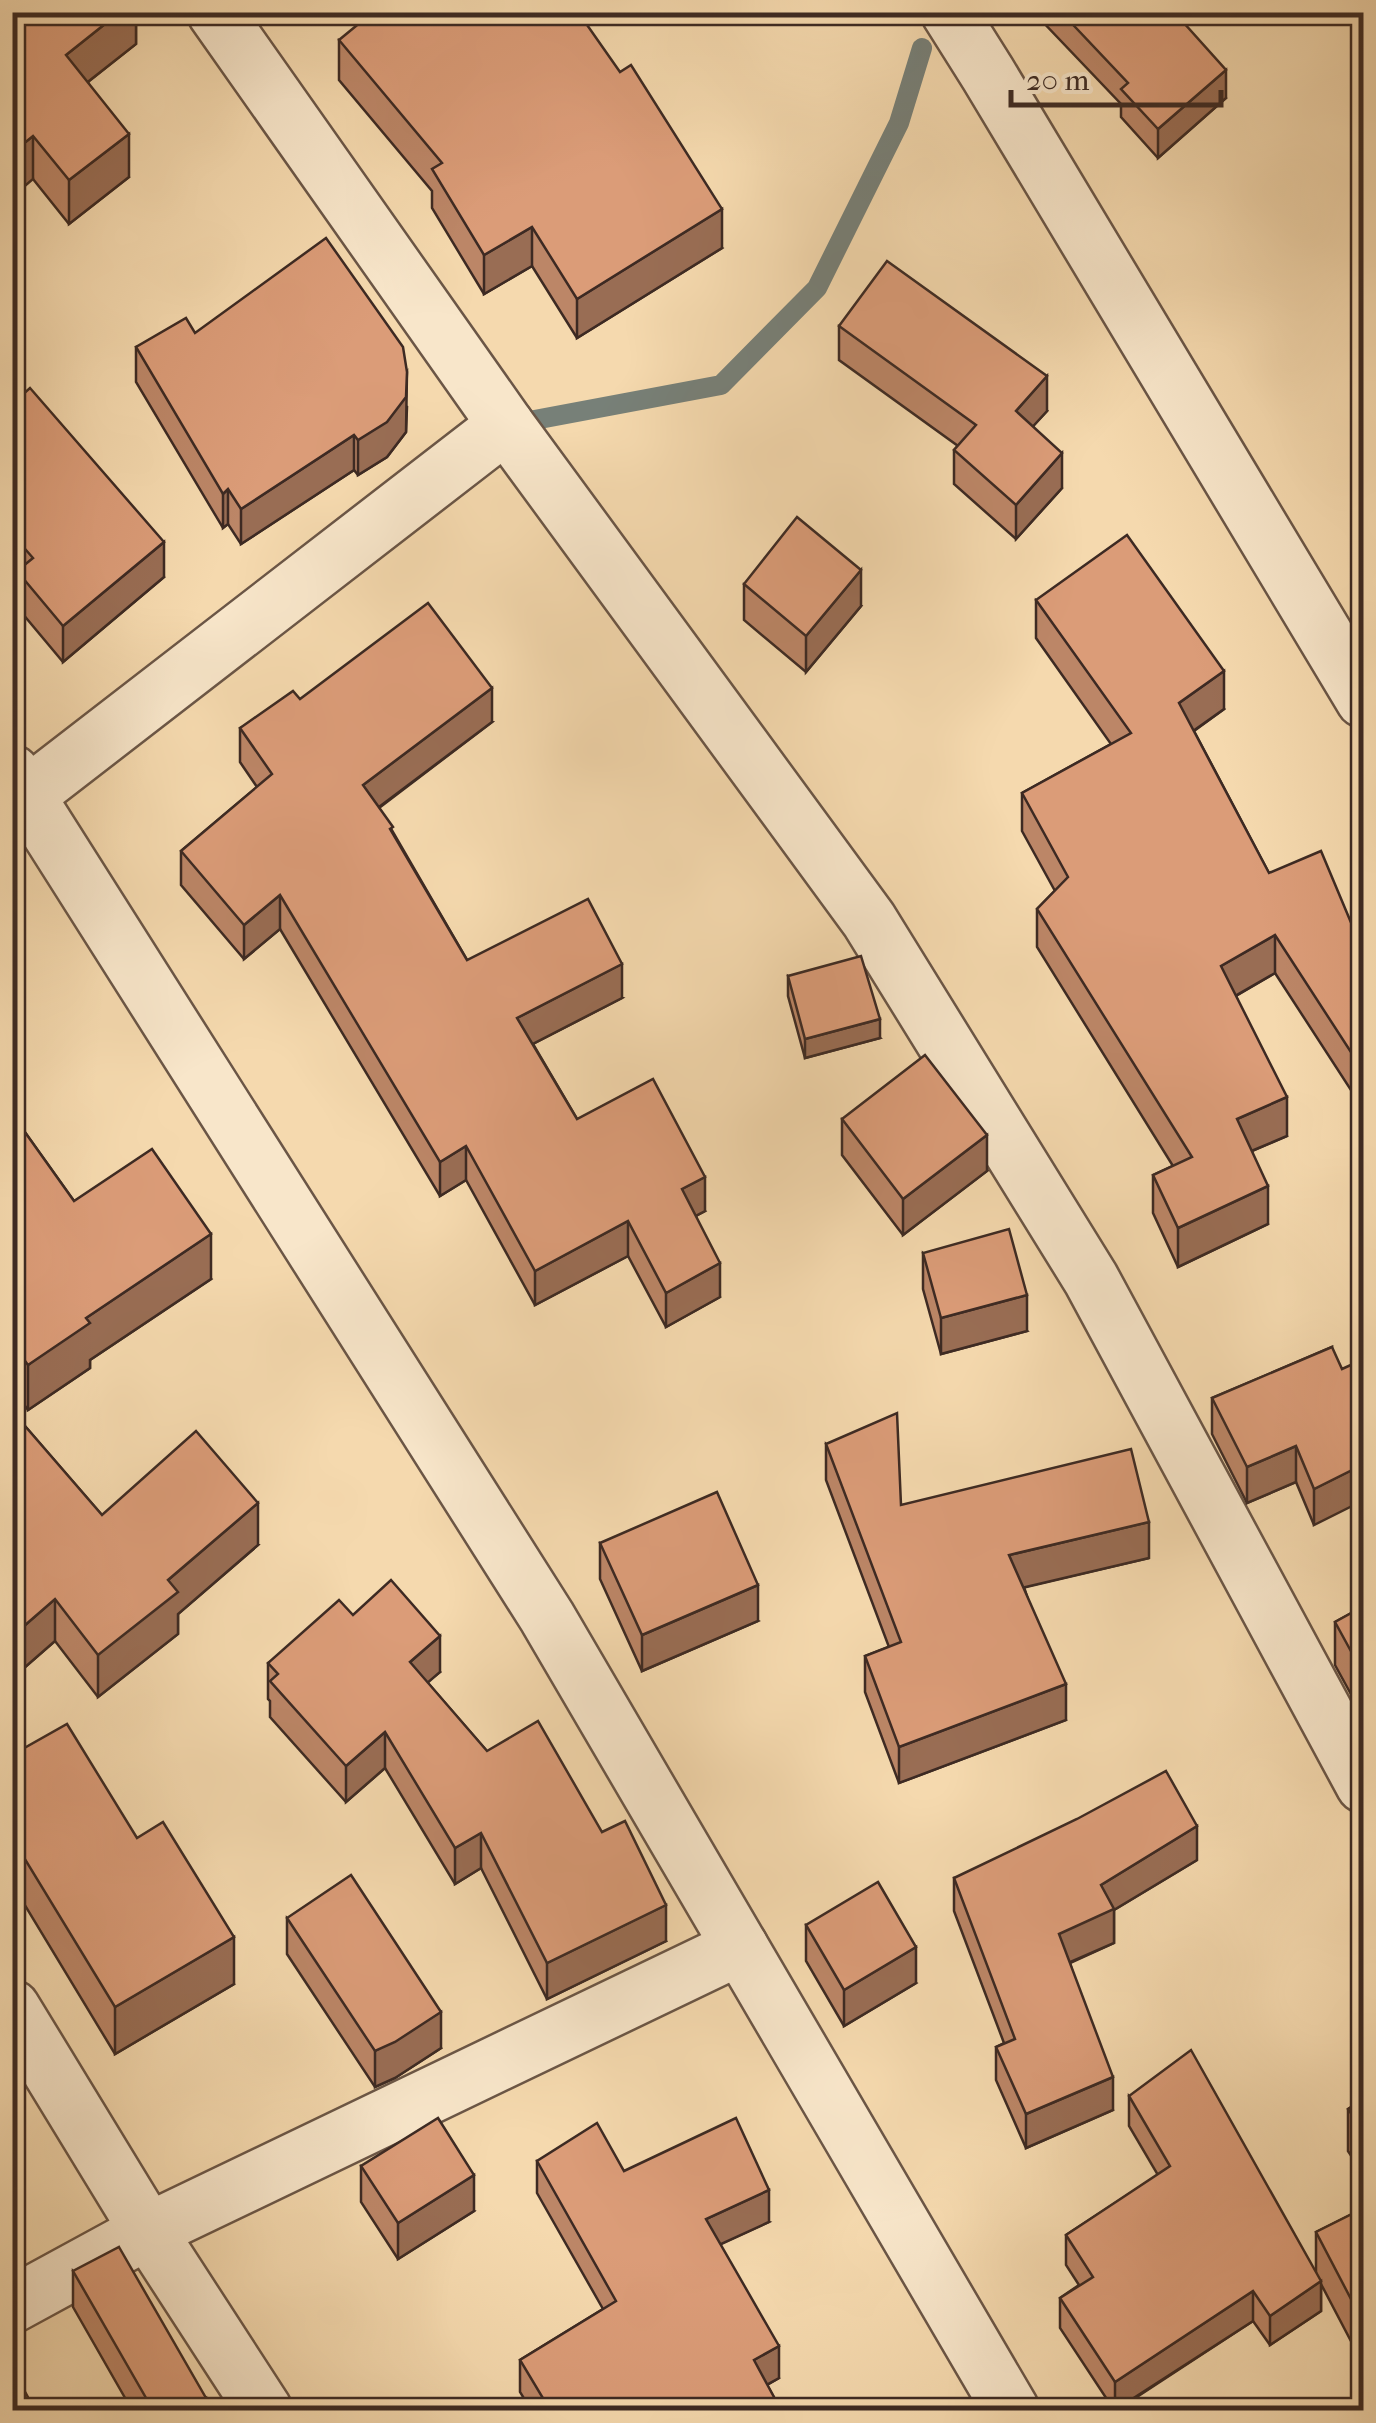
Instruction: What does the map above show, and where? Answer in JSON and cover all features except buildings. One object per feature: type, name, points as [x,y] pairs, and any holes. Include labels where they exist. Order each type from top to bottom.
[{"type":"street","points":[[215,12],[506,425],[869,920],[1091,1280],[1364,1785]]},
{"type":"street","points":[[949,12],[1364,700]]},
{"type":"street","points":[[506,425],[18,793],[546,1618],[1011,2410]]},
{"type":"street","points":[[12,2305],[148,2231],[740,1948]]},
{"type":"street","points":[[12,2008],[148,2231],[264,2410]]},
{"type":"waterway","points":[[513,424],[721,385],[817,288],[899,123],[922,48]]}]
